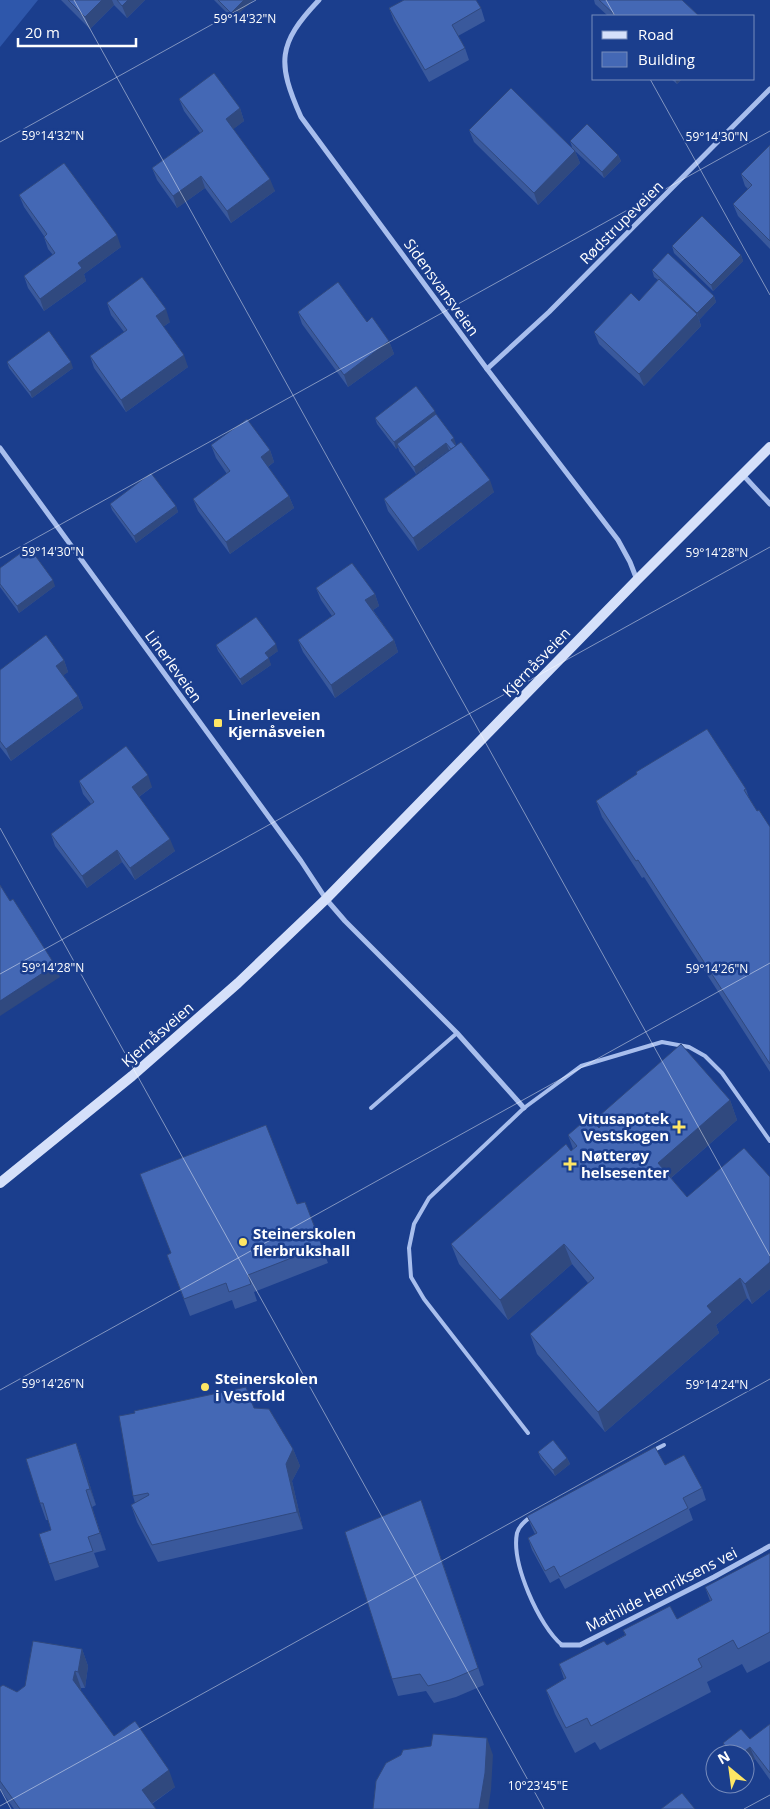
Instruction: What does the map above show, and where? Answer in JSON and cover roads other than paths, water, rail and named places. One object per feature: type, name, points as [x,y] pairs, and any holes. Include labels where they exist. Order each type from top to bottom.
[{"type":"main road","name":"Kjernåsveien","points":[[0,1183],[132,1076],[238,983],[326,899],[637,580],[770,447]]},
{"type":"street","name":"Sidensvansveien","points":[[319,0],[304,15],[286,45],[284,71],[301,117],[486,369],[618,540],[637,580]]},
{"type":"street","name":"Rødstrupeveien","points":[[486,369],[549,312],[770,89]]},
{"type":"street","name":"Linerleveien","points":[[0,448],[296,853],[326,899]]},
{"type":"street","points":[[743,474],[770,504]]},
{"type":"street","points":[[326,899],[345,921],[457,1033],[524,1108]]},
{"type":"street","name":"Mathilde Henriksens vei","points":[[562,1645],[580,1645],[714,1578],[770,1546]]},
{"type":"lane","points":[[371,1108],[457,1033]]},
{"type":"lane","points":[[528,1433],[424,1299],[411,1277],[409,1248],[414,1224],[429,1198],[524,1108],[581,1066],[662,1042],[689,1047],[705,1056],[722,1073],[770,1141]]},
{"type":"lane","points":[[646,1454],[664,1445]]},
{"type":"lane","points":[[535,1514],[525,1521],[517,1532],[516,1550],[523,1577],[539,1615],[552,1636],[562,1645]]},
{"type":"place","name":"Linerleveien Kjernåsveien","points":[[218,723]]},
{"type":"place","name":"Vitusapotek Vestskogen","points":[[679,1127]]},
{"type":"place","name":"Nøtterøy helsesenter","points":[[570,1164]]},
{"type":"place","name":"Steinerskolen flerbrukshall","points":[[243,1242]]},
{"type":"place","name":"Steinerskolen i Vestfold","points":[[205,1387]]}]
